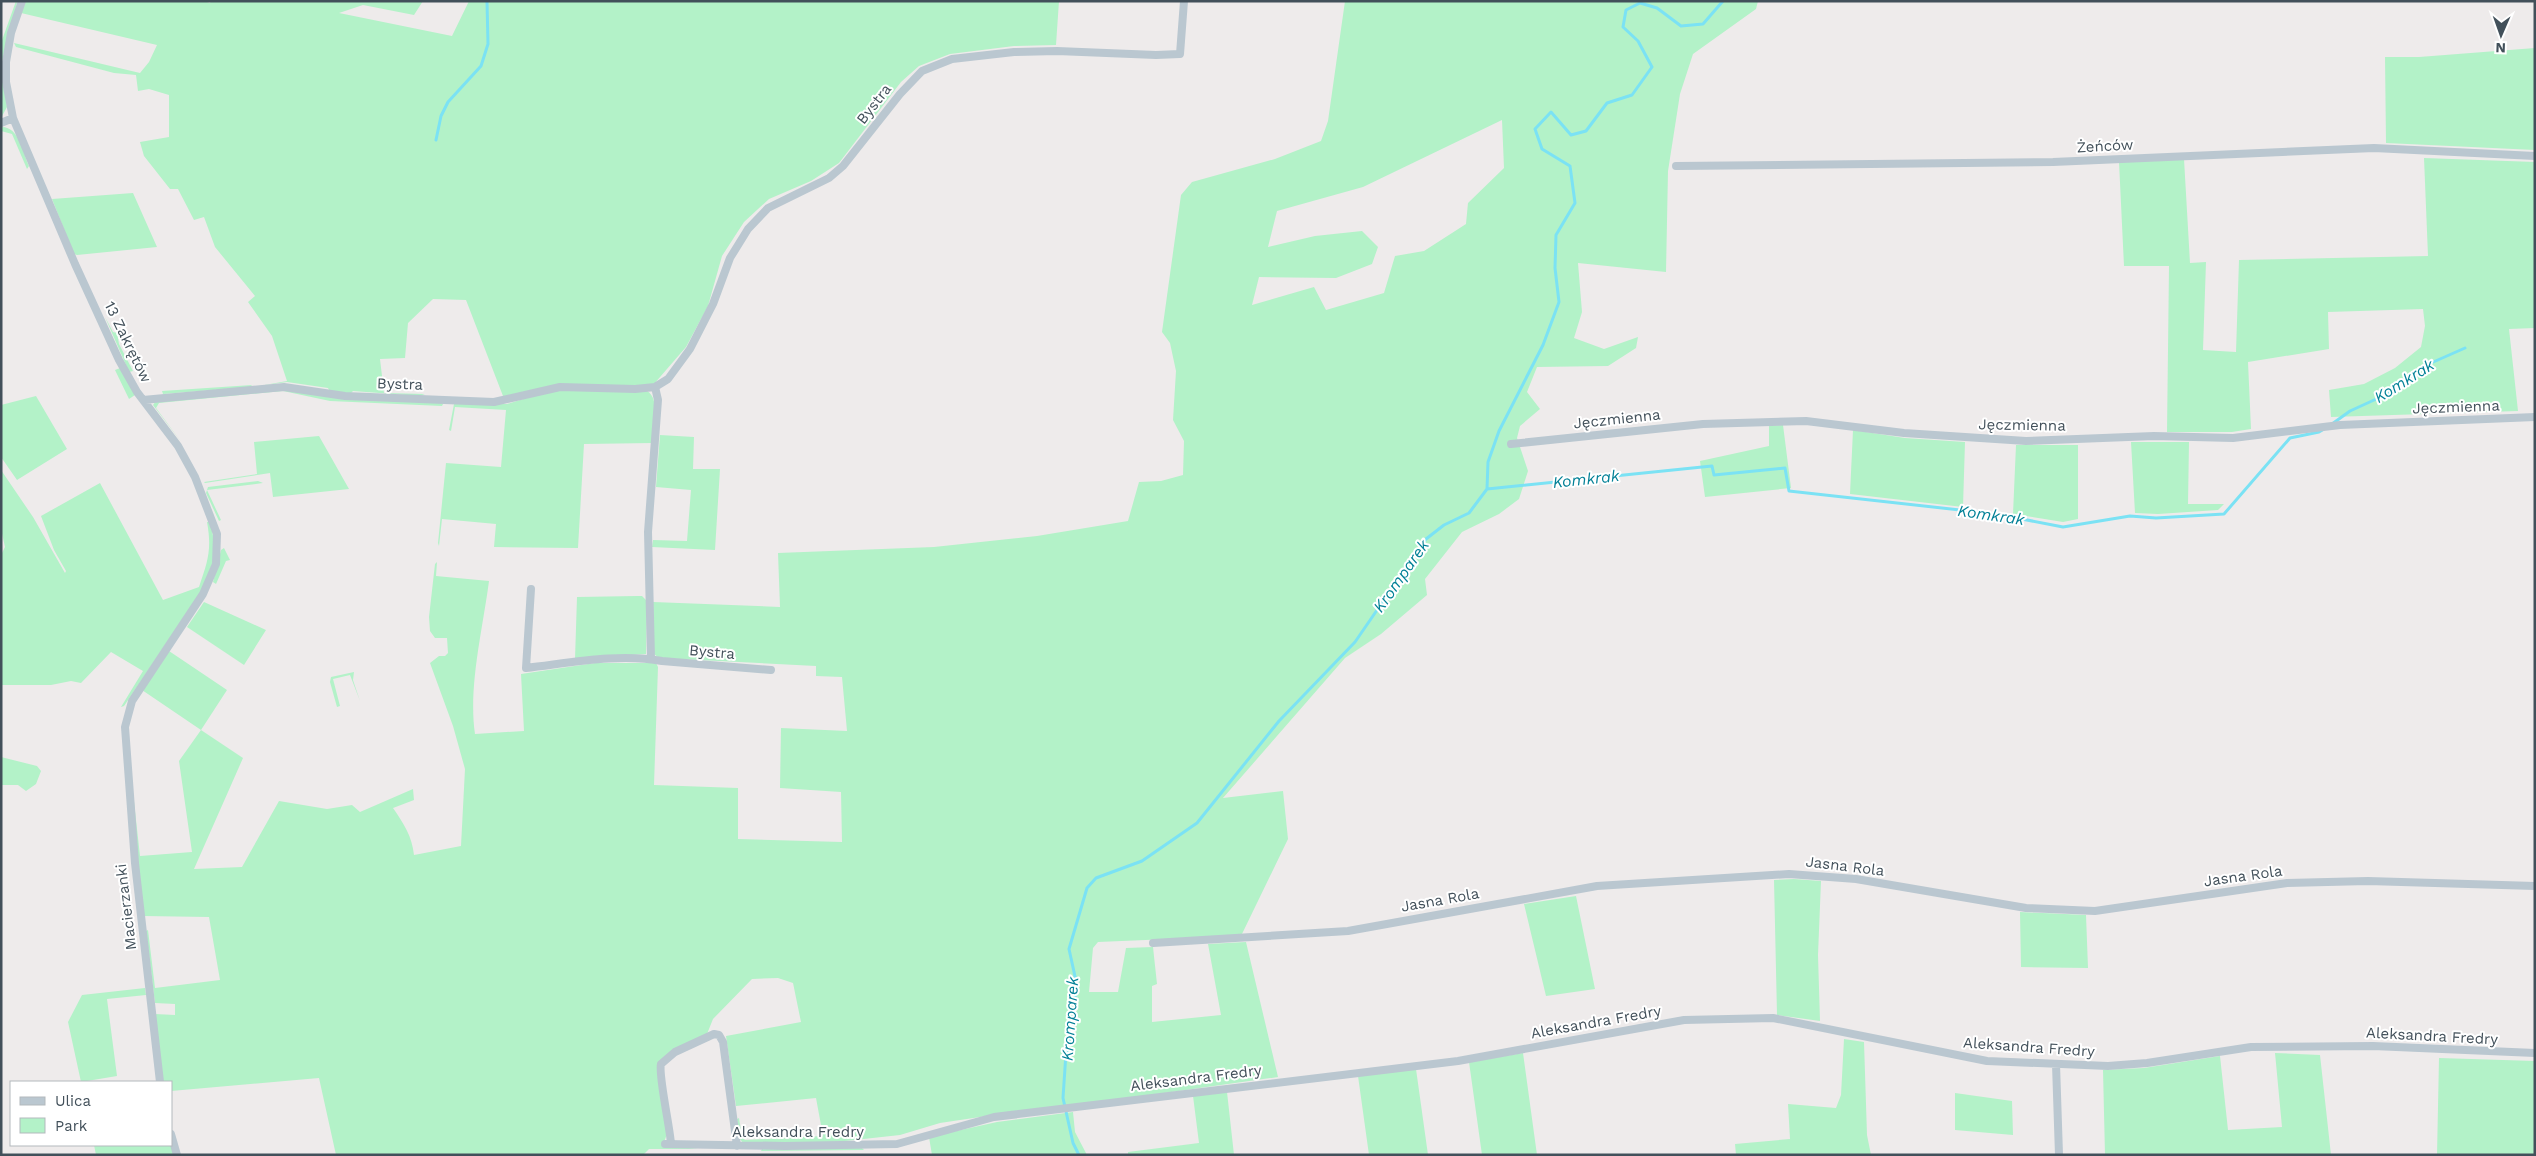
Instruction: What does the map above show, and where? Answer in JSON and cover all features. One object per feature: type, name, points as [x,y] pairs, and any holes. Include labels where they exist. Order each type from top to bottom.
[{"type":"street","name":"13 Zakrętów","points":[[22,1],[11,32],[6,62],[6,82],[14,118],[115,351],[131,383],[178,446],[196,477],[214,521],[218,551],[216,564],[197,606],[132,700],[125,727]]},
{"type":"street","name":"Bystra","points":[[143,400],[284,387],[345,396],[494,402],[560,386],[635,389],[654,387],[668,378],[690,348],[713,304],[730,258],[752,224],[768,208],[829,178],[843,166],[900,94],[922,71],[952,59],[1014,52],[1057,51],[1156,55],[1180,54],[1184,1]]},
{"type":"street","points":[[1,123],[14,118]]},
{"type":"street","name":"Żeńców","points":[[1676,166],[2053,162],[2374,148],[2535,156]]},
{"type":"street","points":[[651,658],[648,532],[658,400],[654,387]]},
{"type":"street","name":"Jęczmienna","points":[[1511,444],[1703,424],[1806,421],[1904,433],[2026,441],[2154,436],[2232,438],[2340,425],[2535,417]]},
{"type":"street","name":"Bystra","points":[[531,589],[526,668],[603,659],[651,658],[662,661],[771,670]]},
{"type":"street","name":"Macierzanki","points":[[125,727],[134,853],[160,1081]]},
{"type":"street","name":"Jasna Rola","points":[[1153,943],[1348,931],[1598,886],[1789,874],[1856,879],[2026,908],[2095,911],[2287,883],[2368,881],[2535,886]]},
{"type":"street","name":"Aleksandra Fredry","points":[[737,1146],[723,1042],[719,1036],[714,1034],[675,1052],[661,1064],[660,1076],[670,1124],[668,1144],[737,1146],[897,1144],[994,1117],[1458,1061],[1684,1020],[1773,1018],[1956,1056],[1987,1061],[2056,1064],[2108,1066],[2147,1063],[2251,1047],[2372,1046],[2535,1053]]},
{"type":"street","points":[[2056,1064],[2059,1155]]},
{"type":"street","points":[[172,1138],[177,1155]]},
{"type":"green space","points":[[16,1],[2,61],[7,107],[1,118],[1,43]]},
{"type":"green space","points":[[26,1],[204,1],[210,3],[211,1],[423,1],[414,15],[363,5],[339,13],[452,36],[469,1],[1059,1],[1056,45],[1014,46],[950,54],[919,66],[901,82],[839,163],[811,181],[769,199],[744,222],[722,256],[708,306],[686,347],[654,384],[635,387],[560,384],[506,398],[503,396],[466,300],[433,299],[408,323],[405,358],[380,359],[384,393],[425,394],[419,396],[353,391],[350,394],[330,392],[328,388],[287,382],[259,386],[287,381],[272,336],[248,302],[255,296],[215,247],[204,217],[194,220],[178,189],[170,189],[144,156],[140,142],[169,137],[169,95],[149,89],[138,91],[136,75],[114,73],[16,47],[14,43],[140,73],[149,62],[157,45],[21,13]]},
{"type":"green space","points":[[1345,1],[1758,1],[1756,9],[1693,54],[1680,94],[1668,171],[1666,272],[1578,263],[1582,312],[1574,338],[1604,349],[1638,337],[1636,348],[1608,366],[1537,367],[1527,392],[1540,409],[1520,426],[1517,438],[1528,471],[1519,499],[1499,514],[1462,532],[1425,579],[1427,595],[1381,634],[1345,658],[1223,798],[1283,791],[1288,839],[1241,936],[1098,942],[1093,948],[1089,992],[1118,992],[1126,948],[1153,947],[1157,984],[1152,986],[1152,1022],[1221,1015],[1208,944],[1246,942],[1278,1077],[940,1123],[900,1135],[836,1142],[743,1143],[740,1139],[737,1119],[739,1118],[742,1137],[745,1140],[823,1136],[816,1098],[736,1106],[726,1036],[801,1022],[793,983],[778,978],[752,979],[713,1019],[707,1034],[660,1064],[667,1134],[663,1145],[698,1149],[649,1149],[643,1155],[336,1155],[319,1078],[172,1091],[172,1081],[162,1081],[155,1014],[175,1015],[175,1004],[155,1003],[146,931],[148,930],[155,988],[220,980],[209,917],[143,916],[131,794],[133,793],[140,856],[192,852],[179,761],[201,730],[243,758],[194,869],[242,867],[279,801],[327,809],[352,805],[360,812],[413,789],[414,800],[393,808],[407,830],[414,855],[461,846],[465,769],[453,726],[430,663],[439,656],[445,656],[448,653],[447,638],[435,638],[430,631],[429,617],[435,564],[437,562],[436,576],[489,581],[473,697],[475,734],[524,731],[521,674],[595,663],[656,663],[658,667],[654,785],[738,788],[738,839],[842,842],[841,792],[780,788],[781,728],[847,731],[842,677],[816,676],[816,666],[659,658],[654,654],[653,602],[780,607],[778,553],[934,547],[1037,536],[1128,521],[1139,482],[1161,481],[1183,475],[1184,441],[1173,420],[1176,371],[1170,343],[1162,332],[1181,195],[1192,182],[1275,159],[1321,141],[1328,121]],"holes":[[[1502,120],[1504,168],[1468,203],[1466,224],[1424,251],[1395,256],[1384,293],[1326,310],[1314,287],[1252,305],[1259,277],[1336,278],[1372,264],[1378,247],[1362,231],[1315,236],[1268,247],[1277,211],[1363,187]]]},
{"type":"green space","points":[[2535,48],[2535,150],[2386,143],[2385,57],[2419,57]]},
{"type":"green space","points":[[1,127],[12,131],[20,141],[29,166],[27,169],[12,134],[1,131]]},
{"type":"green space","points":[[2424,158],[2535,162],[2535,328],[2509,329],[2518,411],[2331,417],[2329,390],[2364,384],[2395,368],[2421,347],[2425,326],[2423,309],[2328,312],[2329,349],[2248,362],[2251,429],[2232,432],[2167,432],[2169,266],[2124,266],[2119,162],[2184,159],[2190,263],[2206,262],[2203,350],[2236,352],[2239,260],[2428,256]]},
{"type":"green space","points":[[133,193],[157,247],[74,254],[52,199]]},
{"type":"green space","points":[[105,317],[113,332],[117,333],[119,344],[133,371],[129,372]]},
{"type":"green space","points":[[120,368],[135,395],[129,399],[115,370]]},
{"type":"green space","points":[[252,385],[250,387],[163,394],[162,391]]},
{"type":"green space","points":[[282,390],[443,404],[442,406],[330,401],[283,391],[159,403],[156,408],[182,443],[153,405],[156,401]]},
{"type":"green space","points":[[549,391],[647,391],[654,401],[655,407],[653,443],[584,444],[578,548],[494,547],[496,524],[442,519],[439,546],[446,463],[501,467],[506,410],[455,407],[451,431],[449,430],[454,404],[507,404]]},
{"type":"green space","points":[[36,396],[67,449],[17,480],[1,457],[1,405]]},
{"type":"green space","points":[[1783,425],[1791,488],[1705,497],[1700,461],[1769,446],[1769,426]]},
{"type":"green space","points":[[1853,430],[1905,438],[1965,442],[1963,507],[1850,494]]},
{"type":"green space","points":[[660,435],[694,437],[693,469],[720,469],[715,550],[652,547],[653,540],[687,541],[691,490],[656,487]]},
{"type":"green space","points":[[319,436],[349,489],[273,497],[270,473],[204,482],[257,474],[254,442]]},
{"type":"green space","points":[[2131,442],[2189,442],[2188,504],[2224,504],[2218,510],[2158,514],[2135,513]]},
{"type":"green space","points":[[2016,445],[2078,445],[2078,519],[2063,522],[2013,514]]},
{"type":"green space","points":[[1,470],[33,517],[65,573],[66,571],[54,550],[41,516],[100,483],[163,600],[199,587],[208,555],[207,522],[210,522],[214,540],[213,562],[201,592],[124,706],[121,707],[143,671],[111,652],[81,683],[71,681],[51,685],[1,685],[1,555],[5,547],[1,529]]},
{"type":"green space","points":[[258,481],[263,483],[207,490],[208,487]]},
{"type":"green space","points":[[207,490],[221,520],[219,521],[206,493]]},
{"type":"green space","points":[[224,548],[230,560],[226,561],[216,584],[213,582],[221,550]]},
{"type":"green space","points":[[642,596],[647,601],[646,654],[575,659],[577,597]]},
{"type":"green space","points":[[204,602],[266,630],[244,665],[187,627]]},
{"type":"green space","points":[[169,651],[227,690],[201,730],[142,690]]},
{"type":"green space","points":[[354,672],[353,680],[360,701],[350,675],[333,679],[340,706],[337,707],[330,682],[331,677]]},
{"type":"green space","points":[[1,757],[37,766],[41,771],[36,784],[26,791],[18,785],[1,785]]},
{"type":"green space","points":[[1774,880],[1821,881],[1818,955],[1820,1021],[1777,1015]]},
{"type":"green space","points":[[1576,896],[1595,989],[1546,996],[1524,904]]},
{"type":"green space","points":[[2020,912],[2086,915],[2088,968],[2021,967]]},
{"type":"green space","points":[[145,988],[146,995],[107,999],[117,1076],[81,1081],[68,1022],[82,995]]},
{"type":"green space","points":[[1844,1039],[1864,1042],[1867,1135],[1871,1155],[1736,1155],[1735,1144],[1790,1139],[1788,1104],[1836,1108],[1841,1095]]},
{"type":"green space","points":[[1523,1053],[1537,1155],[1482,1155],[1469,1062]]},
{"type":"green space","points":[[2275,1053],[2320,1055],[2331,1155],[2105,1155],[2103,1070],[2144,1068],[2220,1056],[2228,1130],[2282,1127]]},
{"type":"green space","points":[[2439,1058],[2535,1061],[2535,1155],[2437,1155]]},
{"type":"green space","points":[[1416,1069],[1428,1155],[1369,1155],[1358,1076]]},
{"type":"green space","points":[[1227,1092],[1234,1155],[1128,1155],[1128,1152],[1199,1143],[1193,1096]]},
{"type":"green space","points":[[1955,1093],[2012,1101],[2013,1135],[1955,1130]]},
{"type":"green space","points":[[1073,1112],[1075,1132],[1087,1155],[932,1155],[929,1137],[997,1122]]},
{"type":"green space","points":[[94,1146],[171,1146],[174,1155],[96,1155]]},
{"type":"green space","points":[[861,1147],[864,1150],[761,1151],[762,1149]]},
{"type":"waterway","points":[[436,140],[441,116],[448,102],[481,66],[488,44],[487,1]]},
{"type":"waterway","name":"Kromparek","points":[[1079,1155],[1073,1143],[1063,1098],[1066,1053],[1074,1020],[1076,981],[1069,949],[1087,888],[1096,878],[1142,861],[1197,823],[1279,721],[1355,642],[1426,539],[1444,525],[1469,513],[1487,489],[1488,462],[1499,431],[1543,345],[1559,302],[1555,268],[1556,235],[1575,203],[1570,166],[1542,149],[1535,129],[1551,112],[1571,135],[1586,131],[1607,103],[1632,95],[1652,67],[1638,41],[1623,27],[1626,10],[1640,3],[1657,8],[1681,26],[1703,24],[1723,1]]},
{"type":"waterway","name":"Komkrak","points":[[2332,424],[2350,411],[2396,390],[2422,367],[2465,348]]},
{"type":"waterway","name":"Komkrak","points":[[1487,489],[1712,466],[1714,475],[1785,468],[1789,491],[1996,514],[2063,527],[2130,516],[2156,518],[2224,514],[2290,438],[2319,432],[2324,429]]}]
